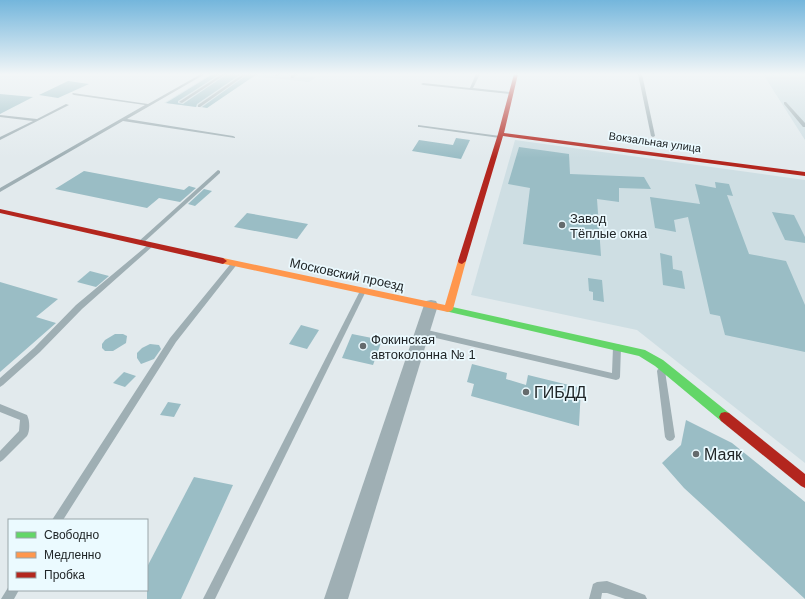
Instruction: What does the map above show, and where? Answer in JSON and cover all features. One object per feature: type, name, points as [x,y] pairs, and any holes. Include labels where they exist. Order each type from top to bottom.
[{"type":"street","points":[[336,599],[423,332],[440,307],[501,135],[508,102]]},
{"type":"street","name":"Вокзальная улица","points":[[501,135],[805,174]]},
{"type":"street","name":"Московский проезд","points":[[0,211],[140,243],[440,307],[641,353],[660,363],[805,482]]},
{"type":"lane","points":[[129,102],[150,105]]},
{"type":"lane","points":[[0,190],[155,102]]},
{"type":"lane","points":[[199,106],[205,102]]},
{"type":"lane","points":[[646,102],[654,136]]},
{"type":"lane","points":[[785,103],[805,126]]},
{"type":"lane","points":[[0,139],[67,105]]},
{"type":"lane","points":[[0,116],[37,120]]},
{"type":"lane","points":[[123,120],[233,136]]},
{"type":"lane","points":[[420,126],[501,135]]},
{"type":"lane","points":[[140,243],[218,172]]},
{"type":"lane","points":[[0,383],[37,350],[79,307],[151,245]]},
{"type":"lane","points":[[58,519],[173,340],[235,263]]},
{"type":"lane","points":[[209,599],[363,291]]},
{"type":"lane","points":[[423,332],[616,377],[617,347]]},
{"type":"lane","points":[[660,363],[670,437]]},
{"type":"lane","points":[[0,408],[24,418],[24,433],[0,457]]},
{"type":"lane","points":[[595,599],[597,588],[607,587],[641,599]]},
{"type":"lane","points":[[0,598],[7,599]]},
{"type":"shaded area","points":[[166,102],[216,102],[207,108],[164,103]]},
{"type":"shaded area","points":[[781,102],[805,102],[805,140]]},
{"type":"shaded area","points":[[515,140],[805,180],[805,463],[637,330],[471,295]]},
{"type":"building","points":[[0,102],[23,102],[0,114]]},
{"type":"building","points":[[178,102],[183,104],[186,102],[200,102],[196,107],[166,103]]},
{"type":"building","points":[[209,102],[216,102],[207,108],[202,107]]},
{"type":"building","points":[[456,138],[470,140],[461,159],[412,151],[419,140],[453,145]]},
{"type":"building","points":[[519,147],[569,154],[570,174],[644,177],[651,189],[619,188],[619,202],[597,199],[601,256],[523,244],[530,188],[508,184]]},
{"type":"building","points":[[84,171],[184,190],[189,186],[196,188],[180,202],[159,198],[147,208],[55,189]]},
{"type":"building","points":[[715,182],[729,184],[733,196],[727,195],[749,254],[786,261],[805,305],[805,352],[725,335],[720,316],[710,314],[688,217],[674,220],[676,232],[655,228],[650,197],[700,204],[695,184],[716,188]]},
{"type":"building","points":[[204,189],[212,191],[195,206],[188,204]]},
{"type":"building","points":[[772,212],[794,215],[805,237],[805,243],[785,240]]},
{"type":"building","points":[[247,213],[308,224],[297,239],[234,227]]},
{"type":"building","points":[[660,253],[672,256],[673,269],[682,271],[685,289],[663,285]]},
{"type":"building","points":[[90,271],[109,276],[96,287],[77,282]]},
{"type":"building","points":[[588,278],[602,280],[604,302],[593,300],[593,292],[589,291]]},
{"type":"building","points":[[0,282],[58,299],[36,317],[56,323],[0,372]]},
{"type":"building","points":[[301,325],[319,330],[307,349],[289,344]]},
{"type":"building","points":[[115,334],[123,334],[127,336],[126,343],[113,351],[105,351],[102,348],[102,344],[105,340]]},
{"type":"building","name":"Фокинская автоколонна № 1","points":[[352,334],[382,340],[373,365],[342,358]]},
{"type":"building","points":[[150,344],[159,345],[161,349],[154,359],[141,364],[137,358],[137,353],[142,348]]},
{"type":"building","name":"ГИБДД","points":[[472,364],[507,373],[506,379],[526,385],[528,375],[581,388],[579,426],[471,396],[474,384],[467,382]]},
{"type":"building","points":[[124,372],[136,376],[125,387],[113,383]]},
{"type":"building","points":[[168,402],[181,404],[174,417],[160,415]]},
{"type":"building","points":[[686,420],[732,443],[805,502],[805,599],[684,488],[662,463],[681,445]]},
{"type":"building","points":[[194,477],[233,485],[181,599],[147,599],[148,565]]},
{"type":"traffic: fast","points":[[448,309],[641,353],[659,363],[725,417]]},
{"type":"traffic: slow","points":[[223,261],[448,309],[462,261]]},
{"type":"traffic: jam","points":[[462,261],[501,134],[509,102]]},
{"type":"traffic: jam","points":[[501,134],[805,174]]},
{"type":"traffic: jam","points":[[0,211],[223,261]]},
{"type":"traffic: jam","points":[[725,417],[805,482]]},
{"type":"place","name":"Завод Тёплые окна","points":[[562,225]]},
{"type":"place","name":"Фокинская автоколонна № 1","points":[[363,346]]},
{"type":"place","name":"ГИБДД","points":[[526,392]]},
{"type":"place","name":"Маяк","points":[[696,454]]}]
